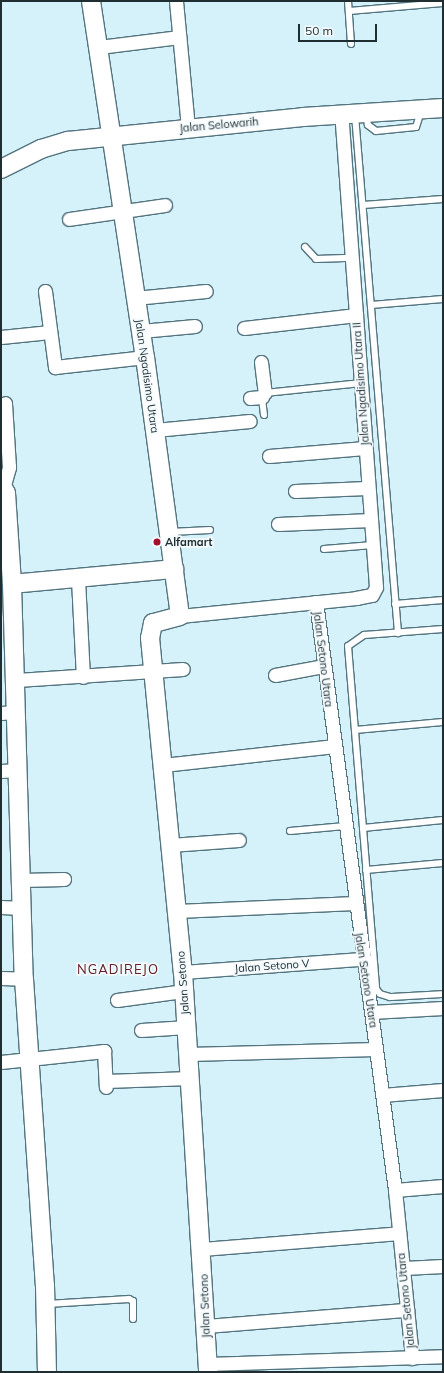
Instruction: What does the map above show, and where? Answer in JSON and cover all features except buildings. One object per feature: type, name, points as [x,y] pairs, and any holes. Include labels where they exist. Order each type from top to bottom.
[{"type":"street","name":"Jalan Ngadisimo Utara","points":[[91,1],[99,47],[109,137],[145,357],[180,616]]},
{"type":"street","points":[[176,1],[188,127]]},
{"type":"street","points":[[99,47],[179,37]]},
{"type":"street","name":"Jalan Selowarih","points":[[1,169],[55,144],[188,127],[443,108]]},
{"type":"street","name":"Jalan Ngadisimo Utara II","points":[[316,602],[372,595],[377,572],[368,488],[352,258],[354,114]]},
{"type":"street","points":[[69,219],[121,210],[164,205]]},
{"type":"street","points":[[45,291],[54,364],[58,369],[145,357]]},
{"type":"street","points":[[135,298],[206,291]]},
{"type":"street","points":[[244,328],[356,315]]},
{"type":"street","points":[[141,331],[195,326]]},
{"type":"street","points":[[1,337],[50,332]]},
{"type":"street","points":[[259,396],[261,362]]},
{"type":"street","points":[[5,403],[9,467],[2,485],[12,584],[8,632],[17,680],[9,712],[19,770],[24,979],[45,1304],[47,1372]]},
{"type":"street","points":[[155,430],[250,421]]},
{"type":"street","points":[[269,456],[365,448]]},
{"type":"street","points":[[295,491],[368,488]]},
{"type":"street","points":[[278,524],[371,520]]},
{"type":"street","points":[[12,584],[174,569]]},
{"type":"street","points":[[78,579],[83,677]]},
{"type":"street","points":[[180,616],[316,602]]},
{"type":"street","name":"Jalan Setono Utara","points":[[316,602],[362,959],[371,1012],[395,1190],[412,1358]]},
{"type":"street","name":"Jalan Setono","points":[[180,616],[153,624],[150,638],[183,972],[202,1249],[208,1368]]},
{"type":"street","points":[[275,675],[324,666]]},
{"type":"street","points":[[17,680],[83,677],[153,670],[183,669]]},
{"type":"street","points":[[163,765],[335,746]]},
{"type":"street","points":[[1,771],[19,770]]},
{"type":"street","points":[[170,845],[239,840]]},
{"type":"street","points":[[21,880],[64,879]]},
{"type":"street","points":[[177,911],[355,903]]},
{"type":"street","points":[[1,907],[22,908]]},
{"type":"street","name":"Jalan Setono V","points":[[183,972],[362,959]]},
{"type":"street","points":[[1,978],[24,979]]},
{"type":"street","points":[[117,1000],[184,991]]},
{"type":"street","points":[[371,1012],[443,1008]]},
{"type":"street","points":[[141,1030],[186,1027]]},
{"type":"street","points":[[1,1062],[29,1059],[104,1046],[106,1084],[190,1078]]},
{"type":"street","points":[[188,1054],[376,1049]]},
{"type":"street","points":[[382,1095],[443,1090]]},
{"type":"street","points":[[395,1190],[443,1186]]},
{"type":"street","points":[[202,1249],[399,1233]]},
{"type":"street","points":[[404,1268],[443,1266]]},
{"type":"street","points":[[206,1326],[407,1310]]},
{"type":"street","points":[[208,1368],[443,1356]]},
{"type":"lane","points":[[348,1],[351,44]]},
{"type":"lane","points":[[349,11],[443,3]]},
{"type":"lane","points":[[354,114],[376,131],[416,127],[419,118]]},
{"type":"lane","points":[[354,114],[363,205],[398,633]]},
{"type":"lane","points":[[363,205],[443,199]]},
{"type":"lane","points":[[305,247],[316,259],[352,258]]},
{"type":"lane","points":[[371,305],[443,299]]},
{"type":"lane","points":[[264,414],[259,396],[360,383]]},
{"type":"lane","points":[[169,532],[210,530]]},
{"type":"lane","points":[[324,549],[373,545]]},
{"type":"lane","points":[[395,604],[443,600]]},
{"type":"lane","points":[[443,629],[364,635],[348,646],[376,989],[380,994],[390,997],[443,994]]},
{"type":"lane","points":[[355,730],[443,722]]},
{"type":"lane","points":[[363,828],[443,820]]},
{"type":"lane","points":[[290,831],[345,826]]},
{"type":"lane","points":[[366,870],[443,863]]},
{"type":"lane","points":[[45,1304],[129,1299],[133,1301],[133,1319]]},
{"type":"place","name":"Alfamart","points":[[157,542]]},
{"type":"district","name":"NGADIREJO","points":[[118,969]]}]
